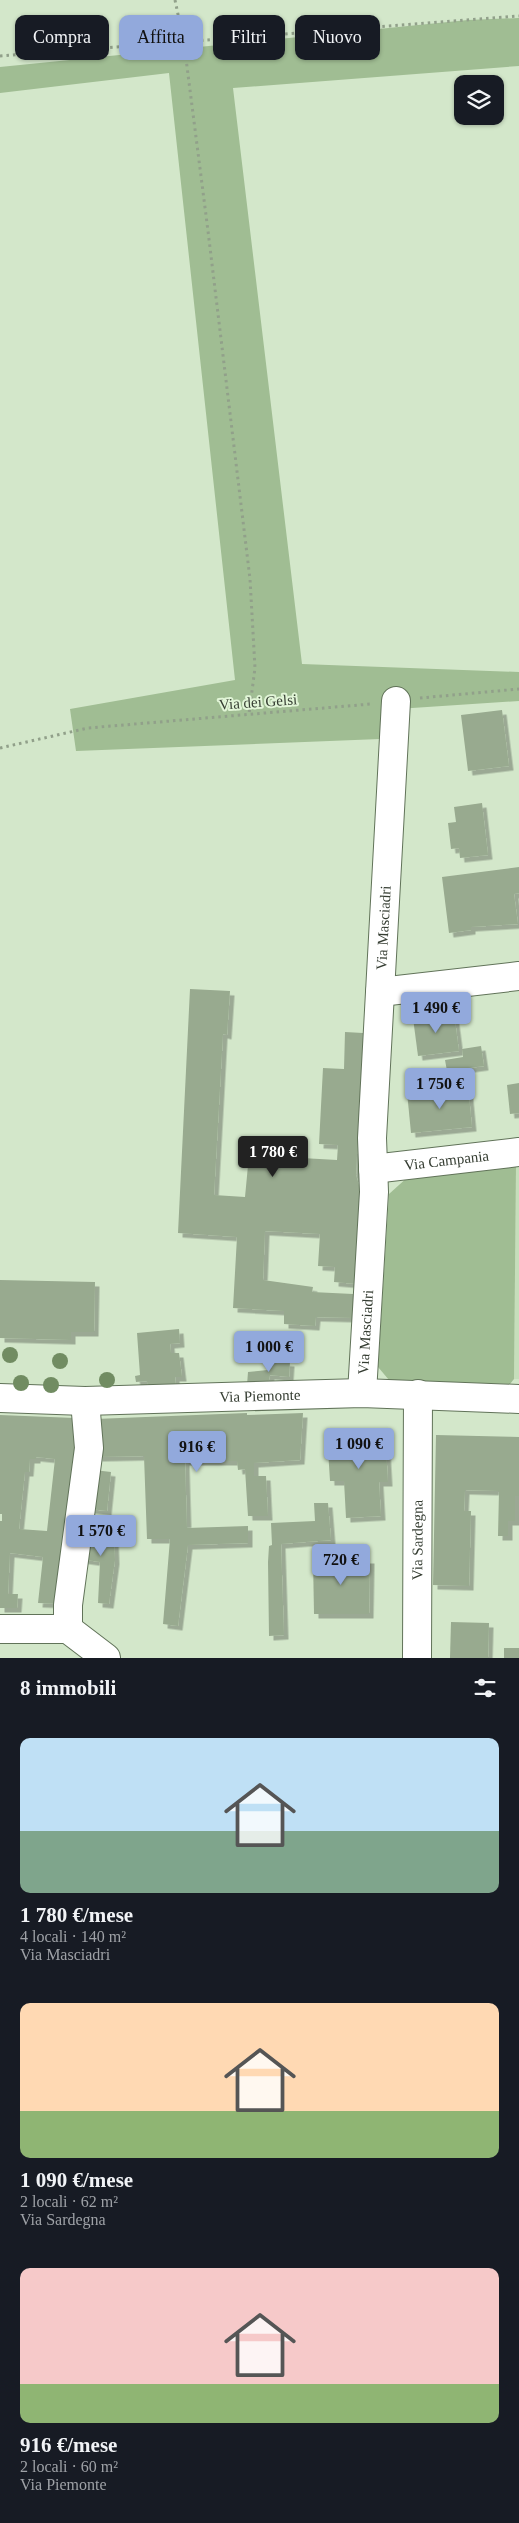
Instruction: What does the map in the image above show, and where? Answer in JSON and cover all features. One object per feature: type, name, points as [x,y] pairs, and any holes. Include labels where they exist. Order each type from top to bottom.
[{"type":"street","name":"Via Masciadri","points":[[362,1393],[374,1192],[372,1138],[396,701]]},
{"type":"street","points":[[380,992],[519,976]]},
{"type":"street","name":"Via Campania","points":[[373,1169],[519,1152]]},
{"type":"street","name":"Via Piemonte","points":[[0,1398],[85,1401],[362,1393],[519,1398]]},
{"type":"street","name":"Via Sardegna","points":[[418,1394],[418,1658]]},
{"type":"street","points":[[68,1628],[68,1605],[89,1448],[85,1401]]},
{"type":"street","points":[[0,1629],[68,1628],[106,1658]]},
{"type":"path","points":[[174,0],[177,15]]},
{"type":"path","points":[[203,41],[519,16]]},
{"type":"path","points":[[0,56],[119,48]]},
{"type":"path","points":[[186,60],[250,579],[255,668],[249,714]]},
{"type":"path","name":"Via dei Gelsi","points":[[0,748],[88,728],[342,708],[519,689]]},
{"type":"shaded area","points":[[519,18],[519,66],[233,88],[302,664],[519,672],[519,701],[382,710],[380,739],[76,751],[70,709],[235,680],[169,73],[0,93],[0,67],[70,60],[109,60],[109,56],[119,55],[119,60],[203,60],[203,47],[213,46],[213,60],[285,60],[285,38],[295,37],[295,60],[380,60],[380,29],[468,20]]},
{"type":"shaded area","points":[[516,1166],[519,1166],[519,1379],[514,1379]]},
{"type":"shaded area","points":[[516,1166],[514,1379],[510,1384],[389,1380],[378,1367],[389,1194],[409,1176]]},
{"type":"building","points":[[502,710],[509,766],[468,771],[461,715]]},
{"type":"building","points":[[482,803],[488,855],[460,858],[459,848],[451,849],[448,823],[456,822],[454,807]]},
{"type":"building","points":[[519,867],[519,893],[514,894],[518,924],[471,927],[471,930],[449,933],[442,877]]},
{"type":"building","points":[[190,989],[230,991],[227,1035],[223,1034],[214,1195],[245,1197],[249,1155],[337,1160],[338,1145],[319,1144],[323,1068],[344,1069],[345,1032],[363,1033],[356,1175],[361,1192],[357,1284],[334,1282],[335,1267],[318,1266],[320,1234],[265,1231],[263,1280],[313,1287],[312,1292],[353,1294],[357,1297],[355,1318],[316,1317],[315,1326],[284,1324],[284,1311],[233,1308],[237,1237],[178,1233]]},
{"type":"building","points":[[454,1013],[459,1051],[418,1056],[413,1018]]},
{"type":"building","points":[[481,1046],[484,1066],[447,1071],[445,1060],[463,1057],[462,1049]]},
{"type":"building","points":[[519,1083],[519,1113],[510,1114],[507,1085]]},
{"type":"building","points":[[468,1086],[472,1127],[411,1133],[407,1092]]},
{"type":"building","points":[[0,1280],[95,1282],[94,1332],[71,1332],[71,1340],[0,1338]]},
{"type":"building","points":[[179,1329],[180,1343],[170,1344],[171,1353],[179,1353],[182,1377],[175,1377],[176,1386],[148,1389],[147,1381],[136,1382],[135,1376],[140,1375],[137,1333]]},
{"type":"building","points":[[269,1360],[290,1362],[289,1377],[270,1375],[268,1384],[247,1385],[248,1372],[268,1370]]},
{"type":"building","points":[[247,1413],[247,1415],[303,1413],[300,1460],[254,1463],[254,1476],[266,1476],[268,1516],[248,1516],[245,1469],[238,1470],[237,1461],[185,1461],[187,1528],[248,1526],[248,1543],[188,1545],[178,1626],[163,1624],[170,1539],[147,1539],[144,1456],[98,1457],[95,1419]]},
{"type":"building","points":[[0,1415],[75,1418],[82,1439],[63,1604],[38,1603],[43,1557],[10,1553],[8,1594],[18,1594],[17,1608],[0,1608],[0,1521],[2,1521],[2,1514],[0,1514]],"holes":[[[36,1457],[55,1459],[47,1531],[19,1529],[25,1472],[29,1472],[30,1459],[36,1459]]]},
{"type":"building","points":[[385,1431],[388,1482],[379,1482],[381,1516],[346,1518],[344,1481],[330,1481],[327,1434]]},
{"type":"building","points":[[436,1435],[519,1437],[519,1496],[515,1496],[515,1521],[508,1521],[508,1536],[498,1536],[499,1491],[465,1490],[464,1511],[471,1511],[469,1586],[433,1585]]},
{"type":"building","points":[[94,1470],[111,1472],[107,1511],[90,1509]]},
{"type":"building","points":[[314,1503],[328,1503],[331,1540],[281,1544],[284,1635],[269,1636],[268,1562],[269,1546],[272,1545],[271,1523],[315,1521]]},
{"type":"building","points":[[87,1524],[108,1525],[107,1535],[114,1535],[115,1560],[109,1604],[98,1603],[100,1562],[80,1559]]},
{"type":"building","points":[[313,1559],[370,1559],[369,1614],[314,1614]]},
{"type":"building","points":[[451,1622],[489,1623],[488,1658],[450,1658]]},
{"type":"building","points":[[504,1648],[519,1648],[519,1658],[504,1658]]}]
